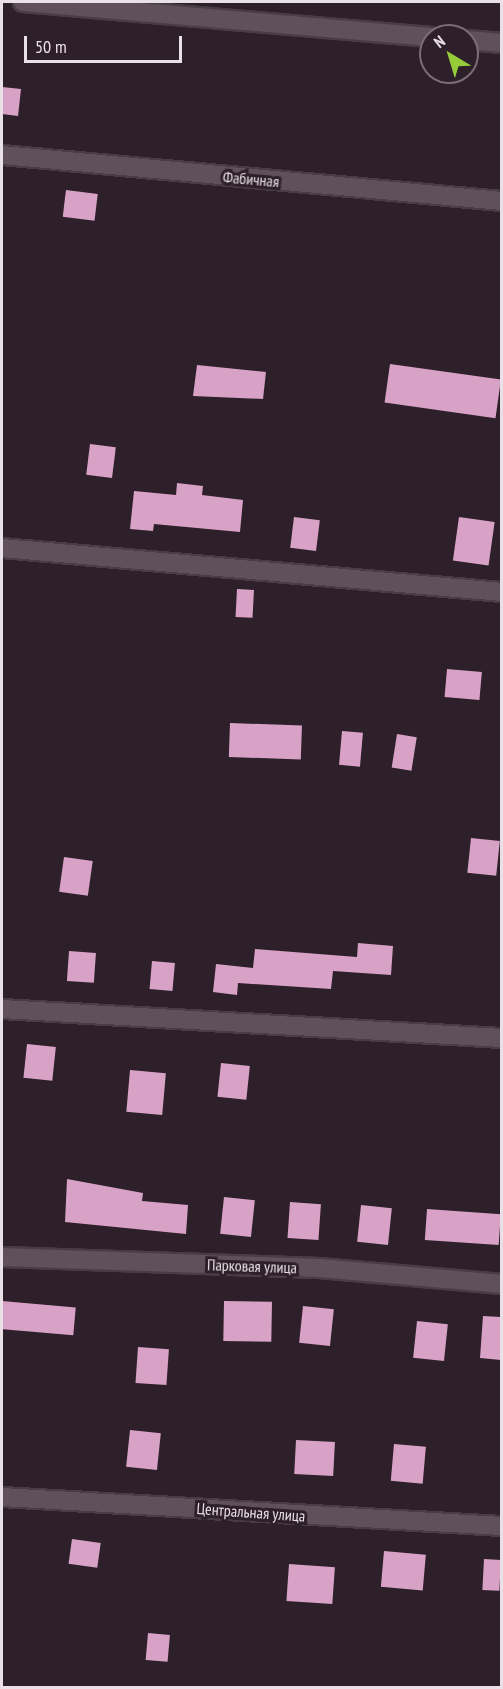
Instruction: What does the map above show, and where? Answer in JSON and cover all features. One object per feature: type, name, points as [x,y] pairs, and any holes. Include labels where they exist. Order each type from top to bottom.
[{"type":"street","points":[[23,2],[419,36]]},
{"type":"street","points":[[479,41],[501,43]]},
{"type":"street","name":"Фабичная","points":[[2,155],[501,201]]},
{"type":"street","points":[[2,548],[501,592]]},
{"type":"street","points":[[2,1009],[501,1038]]},
{"type":"street","name":"Парковая улица","points":[[2,1257],[320,1268],[501,1284]]},
{"type":"street","name":"Центральная улица","points":[[2,1497],[501,1526]]},
{"type":"building","points":[[2,87],[21,89],[18,116],[2,114]]},
{"type":"building","points":[[66,190],[98,194],[94,221],[63,217]]},
{"type":"building","points":[[390,364],[501,380],[495,418],[385,403]]},
{"type":"building","points":[[197,365],[266,372],[263,399],[193,396]]},
{"type":"building","points":[[90,444],[116,447],[112,478],[86,475]]},
{"type":"building","points":[[177,483],[203,486],[202,495],[243,500],[240,532],[154,524],[153,531],[130,529],[134,491],[176,495]]},
{"type":"building","points":[[294,517],[320,520],[316,551],[290,548]]},
{"type":"building","points":[[459,517],[495,522],[489,566],[453,561]]},
{"type":"building","points":[[237,589],[254,590],[253,618],[236,617]]},
{"type":"building","points":[[447,669],[482,672],[479,700],[445,697]]},
{"type":"building","points":[[230,723],[302,726],[301,759],[229,757]]},
{"type":"building","points":[[342,731],[363,733],[360,767],[339,765]]},
{"type":"building","points":[[397,734],[417,737],[411,771],[392,768]]},
{"type":"building","points":[[471,838],[500,841],[496,876],[467,873]]},
{"type":"building","points":[[64,857],[93,861],[88,896],[59,892]]},
{"type":"building","points":[[358,943],[393,946],[391,975],[333,971],[331,989],[238,983],[237,995],[213,992],[216,964],[253,968],[255,949],[357,957]]},
{"type":"building","points":[[69,951],[96,953],[94,983],[67,981]]},
{"type":"building","points":[[152,961],[175,963],[172,991],[150,989]]},
{"type":"building","points":[[27,1044],[56,1047],[52,1081],[23,1078]]},
{"type":"building","points":[[221,1063],[250,1066],[246,1100],[217,1097]]},
{"type":"building","points":[[130,1070],[166,1073],[162,1115],[126,1112]]},
{"type":"building","points":[[67,1179],[143,1193],[142,1201],[188,1205],[186,1234],[65,1222]]},
{"type":"building","points":[[224,1197],[255,1200],[251,1237],[220,1234]]},
{"type":"building","points":[[290,1202],[321,1204],[318,1240],[287,1238]]},
{"type":"building","points":[[361,1205],[392,1208],[388,1245],[357,1242]]},
{"type":"building","points":[[427,1209],[501,1214],[499,1245],[425,1240]]},
{"type":"building","points":[[2,1301],[76,1307],[73,1335],[2,1329]]},
{"type":"building","points":[[224,1301],[272,1302],[271,1342],[223,1341]]},
{"type":"building","points":[[303,1306],[334,1309],[330,1346],[299,1343]]},
{"type":"building","points":[[483,1316],[501,1317],[501,1360],[480,1358]]},
{"type":"building","points":[[417,1321],[448,1324],[444,1361],[413,1358]]},
{"type":"building","points":[[138,1347],[169,1349],[166,1385],[135,1383]]},
{"type":"building","points":[[130,1430],[161,1433],[157,1470],[126,1467]]},
{"type":"building","points":[[296,1440],[335,1442],[333,1476],[294,1474]]},
{"type":"building","points":[[394,1444],[426,1447],[423,1484],[391,1481]]},
{"type":"building","points":[[72,1539],[101,1543],[97,1568],[69,1564]]},
{"type":"building","points":[[384,1551],[426,1555],[423,1591],[381,1587]]},
{"type":"building","points":[[484,1559],[501,1560],[499,1591],[482,1590]]},
{"type":"building","points":[[289,1564],[335,1567],[332,1604],[286,1601]]},
{"type":"building","points":[[148,1633],[170,1635],[168,1662],[146,1660]]}]
